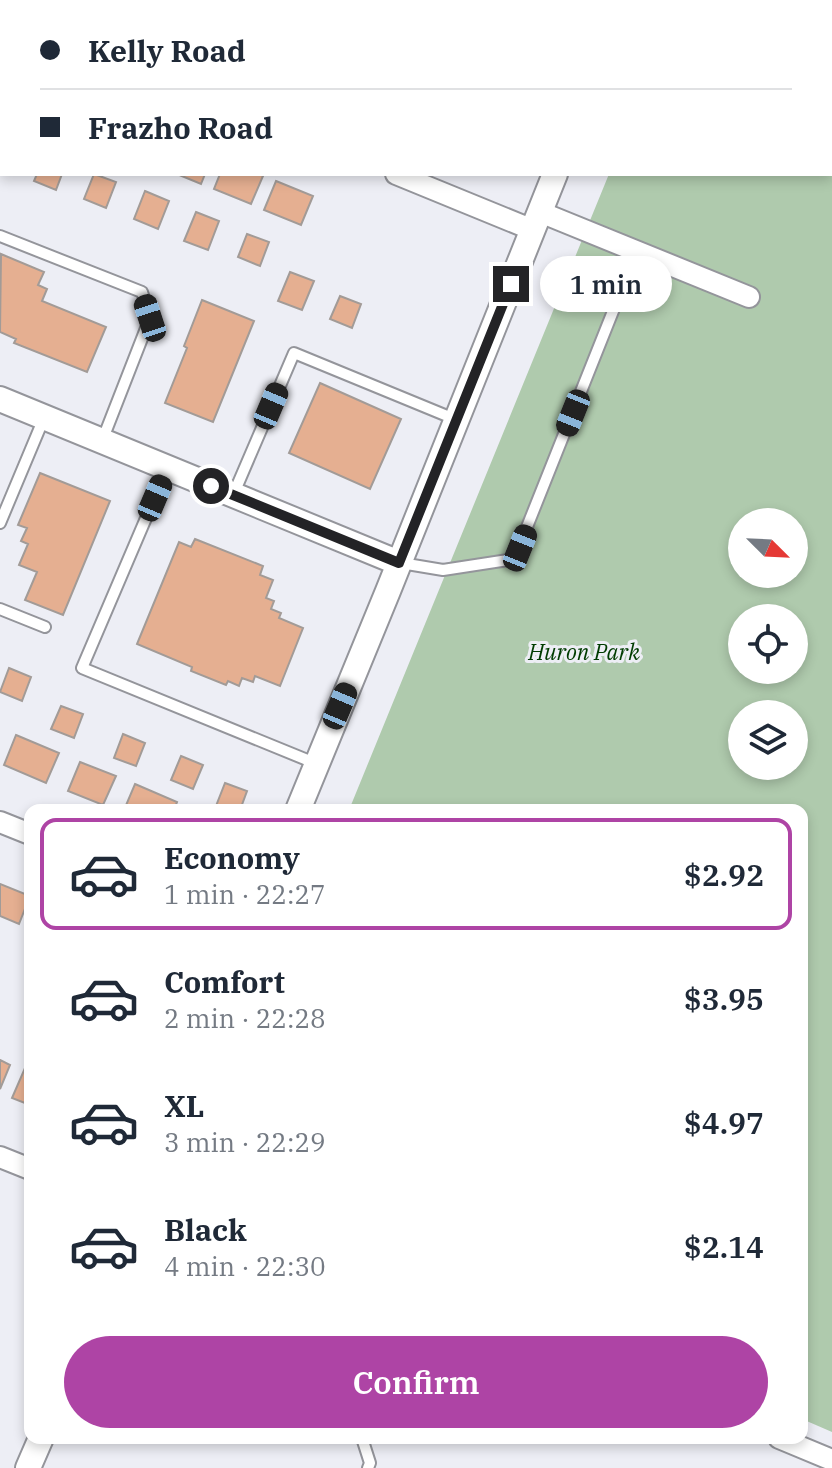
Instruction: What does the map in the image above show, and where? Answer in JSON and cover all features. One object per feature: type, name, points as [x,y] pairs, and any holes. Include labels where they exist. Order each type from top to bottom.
[{"type":"street","points":[[402,176],[637,251],[749,297]]},
{"type":"street","points":[[300,804],[554,176]]},
{"type":"street","points":[[0,399],[399,563]]},
{"type":"street","points":[[0,822],[24,832]]},
{"type":"street","points":[[0,1157],[24,1167]]},
{"type":"street","points":[[28,1468],[38,1444]]},
{"type":"street","points":[[793,1444],[832,1460]]},
{"type":"lane","points":[[0,236],[142,292],[150,318],[102,441]]},
{"type":"lane","points":[[399,563],[443,570],[515,557],[637,251]]},
{"type":"lane","points":[[233,495],[294,353],[457,420]]},
{"type":"lane","points":[[0,523],[44,418]]},
{"type":"lane","points":[[167,468],[82,668],[317,764]]},
{"type":"lane","points":[[0,609],[45,627]]},
{"type":"lane","points":[[364,1444],[370,1463],[368,1468]]},
{"type":"green space","name":"Huron Park","points":[[608,176],[832,176],[832,1432],[808,1422],[808,804],[351,804]]},
{"type":"building","points":[[36,176],[61,176],[56,190],[34,181]]},
{"type":"building","points":[[93,176],[116,182],[106,208],[84,199]]},
{"type":"building","points":[[182,176],[204,176],[201,184]]},
{"type":"building","points":[[219,176],[263,176],[251,204],[214,189]]},
{"type":"building","points":[[276,181],[313,196],[301,225],[264,210]]},
{"type":"building","points":[[145,191],[169,201],[158,229],[134,219]]},
{"type":"building","points":[[196,212],[219,221],[208,250],[184,241]]},
{"type":"building","points":[[247,234],[269,242],[260,266],[238,257]]},
{"type":"building","points":[[1,254],[44,272],[38,285],[47,289],[42,301],[106,327],[87,372],[14,343],[16,339],[0,332]]},
{"type":"building","points":[[290,272],[314,281],[302,310],[278,301]]},
{"type":"building","points":[[340,296],[361,304],[352,328],[330,319]]},
{"type":"building","points":[[202,300],[254,321],[213,422],[165,403]]},
{"type":"building","points":[[320,383],[401,419],[370,489],[289,453]]},
{"type":"building","points":[[40,473],[110,501],[63,615],[25,600],[37,572],[19,565],[28,544],[21,541],[27,528],[18,525]]},
{"type":"building","points":[[195,539],[263,566],[260,575],[273,580],[266,598],[274,601],[271,609],[281,613],[279,618],[303,628],[280,686],[255,676],[253,682],[242,678],[239,686],[228,681],[226,685],[137,644],[179,542],[191,547]]},
{"type":"building","points":[[9,668],[31,677],[22,701],[0,692]]},
{"type":"building","points":[[61,706],[83,714],[74,738],[51,729]]},
{"type":"building","points":[[123,734],[145,743],[136,766],[114,758]]},
{"type":"building","points":[[16,735],[59,753],[46,783],[4,765]]},
{"type":"building","points":[[181,756],[203,765],[193,789],[171,780]]},
{"type":"building","points":[[80,762],[116,776],[103,804],[68,791]]},
{"type":"building","points":[[225,783],[247,791],[242,804],[217,804]]},
{"type":"building","points":[[135,784],[177,802],[176,804],[127,804]]},
{"type":"building","points":[[0,884],[24,894],[24,911],[19,924],[0,916]]},
{"type":"building","points":[[0,1060],[10,1065],[0,1089]]},
{"type":"building","points":[[24,1070],[24,1103],[12,1098]]},
{"type":"route","points":[[211,486],[399,563],[511,284]]}]
